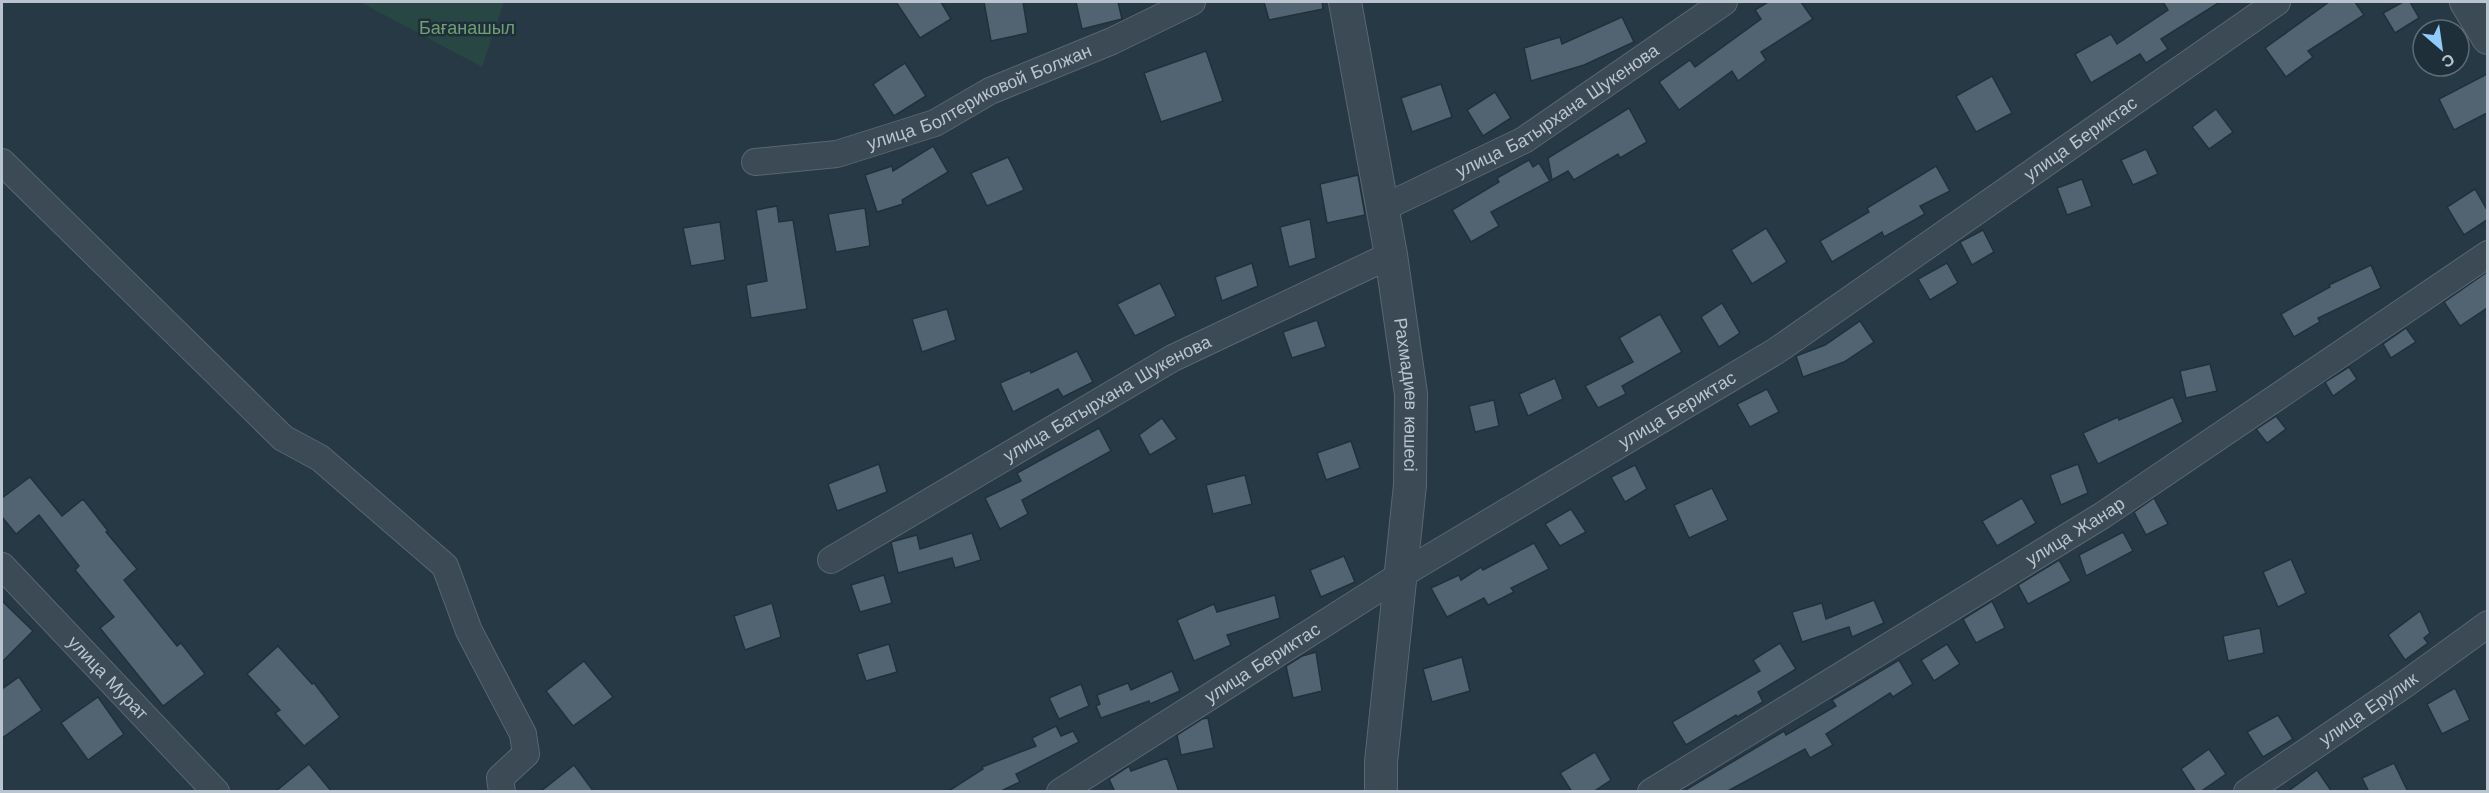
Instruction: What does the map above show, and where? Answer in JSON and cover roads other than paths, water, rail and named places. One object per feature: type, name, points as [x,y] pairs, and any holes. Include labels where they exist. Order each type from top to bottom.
[{"type":"street","name":"улица Болтериковой Болжан","points":[[755,162],[837,154],[934,123],[990,91],[1112,41],[1192,2]]},
{"type":"street","name":"Рахмадиев көшесі","points":[[1345,2],[1391,255],[1411,394],[1410,485],[1399,576],[1381,792]]},
{"type":"street","name":"улица Батырхана Шукенова","points":[[1383,208],[1524,140],[1724,2]]},
{"type":"street","name":"улица Бериктас","points":[[1060,792],[1399,576],[1776,351],[2277,2]]},
{"type":"street","points":[[2466,2],[2487,38]]},
{"type":"street","points":[[2,162],[283,438],[320,458],[445,566],[469,632],[523,734],[526,754],[500,778],[502,792]]},
{"type":"street","name":"улица Жанар","points":[[1651,792],[2103,515],[2487,254]]},
{"type":"street","name":"улица Батырхана Шукенова","points":[[831,560],[1173,358],[1391,255]]},
{"type":"street","name":"улица Мурат","points":[[2,566],[216,792]]},
{"type":"street","name":"улица Ерулик","points":[[2247,792],[2404,685],[2487,624]]},
{"type":"park label","name":"Бағанашыл","points":[[467,28]]}]
